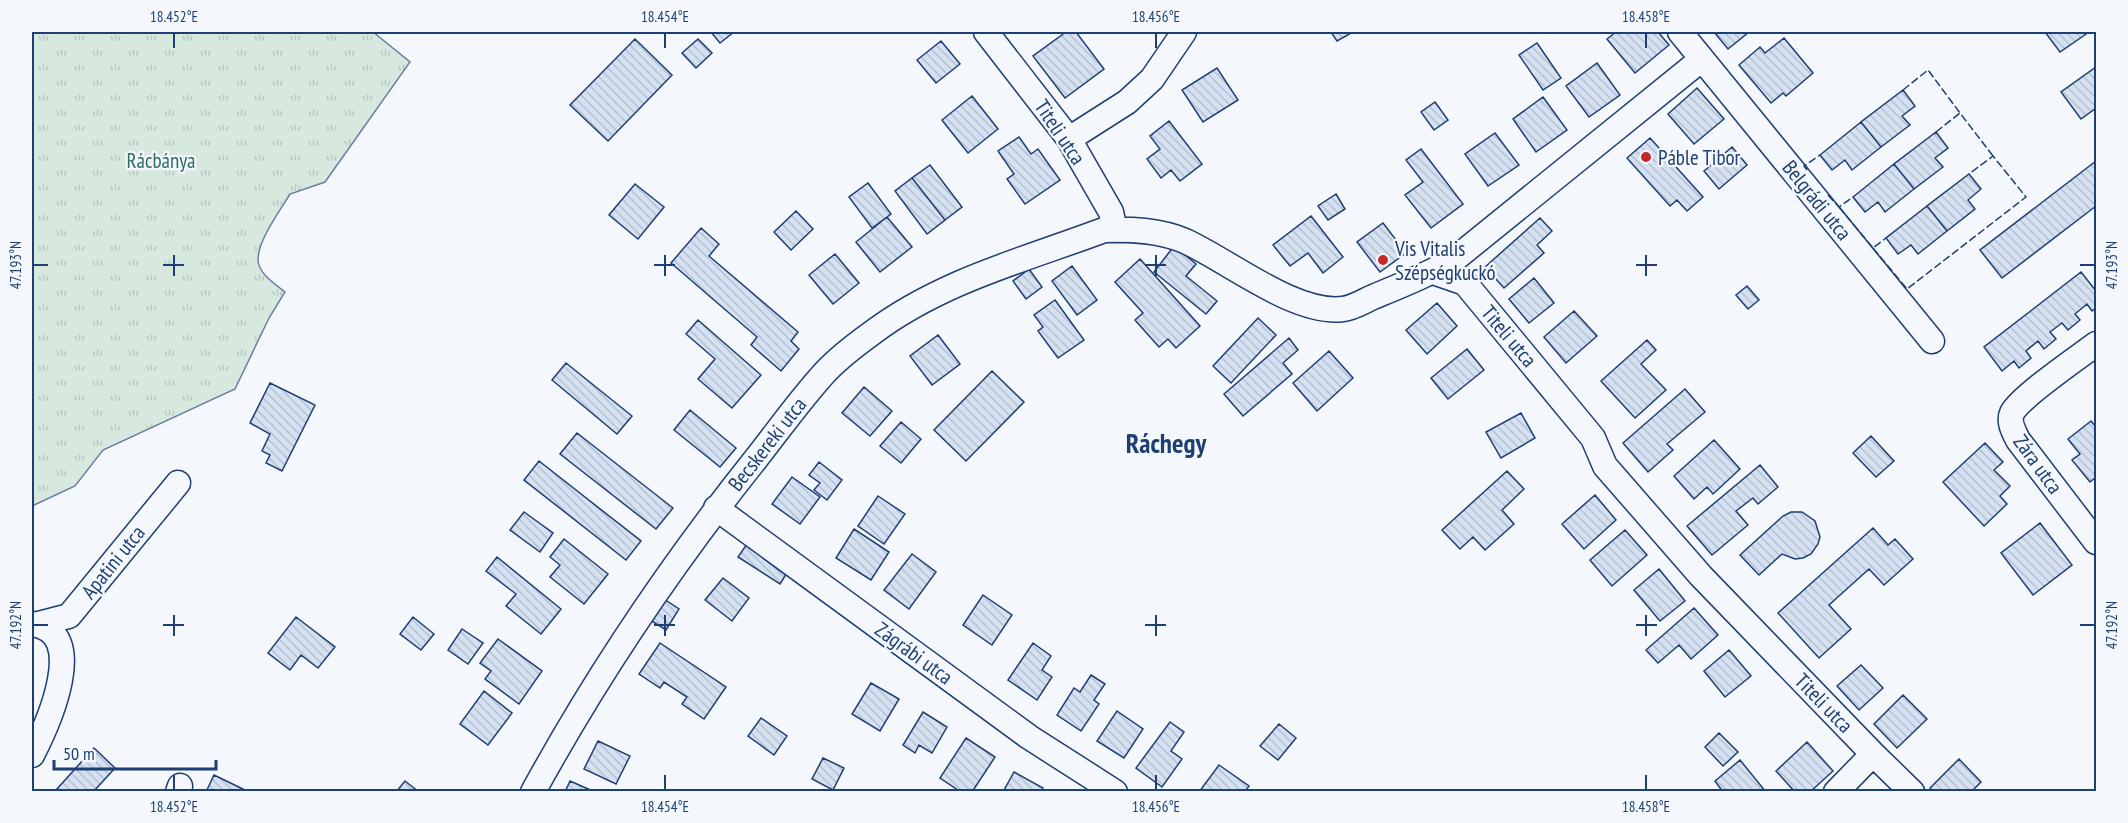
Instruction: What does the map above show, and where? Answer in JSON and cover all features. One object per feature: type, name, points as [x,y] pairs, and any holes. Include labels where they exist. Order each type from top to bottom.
[{"type":"street","name":"Titeli utca","points":[[987,32],[1069,139],[1111,213],[1115,230]]},
{"type":"street","points":[[1069,139],[1127,102],[1152,79],[1184,32]]},
{"type":"street","name":"Belgrádi utca","points":[[1680,32],[1932,341]]},
{"type":"street","points":[[1115,230],[1162,233],[1184,241],[1286,296],[1312,306],[1344,309],[1433,272],[1456,258],[1702,59]]},
{"type":"street","name":"Becskereki utca","points":[[532,792],[607,666],[716,508],[822,376],[872,333],[932,295],[1007,264],[1104,231],[1115,230]]},
{"type":"street","name":"Titeli utca","points":[[1433,272],[1465,283],[1593,438],[1605,466],[1701,576],[1912,792]]},
{"type":"street","name":"Zára utca","points":[[2097,344],[2021,401],[2011,414],[2011,426],[2018,440],[2097,542]]},
{"type":"street","name":"Apatini utca","points":[[35,624],[69,616],[178,483]]},
{"type":"street","name":"Zágrábi utca","points":[[716,508],[1029,737],[1115,792]]},
{"type":"street","name":"Apatini utca","points":[[32,755],[48,721],[60,678],[62,659],[60,645],[52,633],[35,624]]},
{"type":"street","points":[[1836,792],[1873,754]]},
{"type":"green space","name":"Rácbánya","points":[[32,32],[373,32],[410,62],[325,182],[290,194],[270,226],[261,244],[259,266],[265,275],[285,292],[269,318],[235,389],[103,450],[75,486],[32,506]]},
{"type":"building","points":[[711,32],[734,32],[720,43]]},
{"type":"building","points":[[1066,32],[1076,32],[1104,69],[1065,98],[1033,56]]},
{"type":"building","points":[[1331,32],[1353,32],[1337,41]]},
{"type":"building","points":[[1616,32],[1658,32],[1669,45],[1635,73],[1607,39]]},
{"type":"building","points":[[1714,32],[1749,32],[1728,49]]},
{"type":"building","points":[[2045,32],[2089,32],[2060,52]]},
{"type":"building","points":[[1784,38],[1813,73],[1786,96],[1783,93],[1771,103],[1739,65],[1760,47],[1765,53]]},
{"type":"building","points":[[635,39],[672,75],[608,141],[570,105]]},
{"type":"building","points":[[698,39],[712,53],[696,68],[682,53]]},
{"type":"building","points":[[941,41],[960,64],[936,83],[917,60]]},
{"type":"building","points":[[1537,43],[1561,78],[1543,90],[1519,55]]},
{"type":"building","points":[[1597,63],[1620,95],[1589,117],[1566,86]]},
{"type":"building","points":[[2096,67],[2096,108],[2081,119],[2061,92]]},
{"type":"building","points":[[1217,68],[1238,100],[1203,122],[1182,90]]},
{"type":"building","points":[[1697,88],[1724,119],[1694,144],[1668,114]]},
{"type":"building","points":[[1903,90],[1915,106],[1902,116],[1910,125],[1881,147],[1861,122]]},
{"type":"building","points":[[972,96],[998,129],[968,153],[942,120]]},
{"type":"building","points":[[1543,97],[1567,130],[1536,152],[1513,119]]},
{"type":"building","points":[[1435,102],[1448,120],[1434,130],[1421,112]]},
{"type":"building","points":[[1169,121],[1202,164],[1180,181],[1171,170],[1161,178],[1147,159],[1160,149],[1150,136]]},
{"type":"building","points":[[1861,122],[1881,147],[1852,170],[1845,160],[1832,170],[1820,155]]},
{"type":"building","points":[[1936,132],[1948,148],[1935,158],[1943,167],[1914,189],[1894,164]]},
{"type":"building","points":[[1495,133],[1519,165],[1488,186],[1465,154]]},
{"type":"building","points":[[1019,137],[1031,154],[1038,149],[1060,180],[1025,204],[1007,179],[1014,174],[998,151]]},
{"type":"building","points":[[1650,138],[1703,197],[1687,211],[1677,200],[1670,206],[1627,158]]},
{"type":"building","points":[[1732,147],[1747,165],[1719,189],[1704,171]]},
{"type":"building","points":[[1421,149],[1463,204],[1431,228],[1405,195],[1423,182],[1406,160]]},
{"type":"building","points":[[2096,161],[2096,206],[2002,278],[1980,250]]},
{"type":"building","points":[[1894,164],[1914,189],[1885,212],[1878,202],[1865,212],[1853,197]]},
{"type":"building","points":[[930,165],[962,207],[945,220],[912,178]]},
{"type":"building","points":[[1969,174],[1981,189],[1968,200],[1975,209],[1947,231],[1927,206]]},
{"type":"building","points":[[912,178],[945,220],[927,234],[895,191]]},
{"type":"building","points":[[868,183],[891,214],[872,228],[849,197]]},
{"type":"building","points":[[635,184],[664,207],[638,239],[609,215]]},
{"type":"building","points":[[1336,194],[1345,209],[1328,220],[1318,206]]},
{"type":"building","points":[[1927,206],[1947,231],[1918,254],[1911,245],[1898,254],[1886,238]]},
{"type":"building","points":[[796,211],[813,229],[791,250],[774,232]]},
{"type":"building","points":[[1311,216],[1343,257],[1323,273],[1308,253],[1290,266],[1273,245]]},
{"type":"building","points":[[887,217],[912,247],[880,272],[856,242]]},
{"type":"building","points":[[1540,218],[1552,231],[1537,245],[1544,253],[1504,288],[1485,267]]},
{"type":"building","points":[[1383,223],[1406,253],[1380,272],[1357,242]]},
{"type":"building","points":[[701,228],[719,244],[709,256],[798,332],[791,341],[799,349],[781,371],[751,345],[757,337],[671,263]]},
{"type":"building","points":[[1174,246],[1196,264],[1186,276],[1217,301],[1206,314],[1154,272]]},
{"type":"building","points":[[835,254],[859,283],[833,304],[809,275]]},
{"type":"building","points":[[1140,259],[1200,326],[1176,348],[1168,339],[1159,347],[1135,320],[1143,313],[1115,282]]},
{"type":"building","points":[[1072,266],[1097,300],[1077,315],[1052,281]]},
{"type":"building","points":[[1029,269],[1042,287],[1026,299],[1013,281]]},
{"type":"building","points":[[2081,272],[2096,291],[2096,308],[2092,311],[2087,304],[2075,314],[2080,320],[2068,330],[2062,323],[2050,332],[2056,339],[2044,349],[2038,341],[2026,351],[2031,358],[2019,368],[2014,361],[2002,371],[1984,347]]},
{"type":"building","points":[[1534,278],[1554,303],[1529,323],[1509,299]]},
{"type":"building","points":[[1747,286],[1759,300],[1748,309],[1736,295]]},
{"type":"building","points":[[1055,300],[1084,340],[1058,358],[1038,331],[1043,327],[1034,315]]},
{"type":"building","points":[[1437,303],[1457,326],[1427,354],[1406,330]]},
{"type":"building","points":[[1574,311],[1597,336],[1566,363],[1544,337]]},
{"type":"building","points":[[1258,318],[1276,335],[1231,383],[1213,366]]},
{"type":"building","points":[[698,320],[761,375],[732,408],[698,379],[715,359],[686,334]]},
{"type":"building","points":[[938,335],[960,364],[932,385],[910,356]]},
{"type":"building","points":[[1289,338],[1298,350],[1283,363],[1292,374],[1243,416],[1224,394]]},
{"type":"building","points":[[1647,340],[1656,350],[1641,364],[1666,390],[1635,418],[1601,381]]},
{"type":"building","points":[[1467,349],[1484,370],[1448,399],[1431,378]]},
{"type":"building","points":[[1329,351],[1353,378],[1317,411],[1293,383]]},
{"type":"building","points":[[566,363],[632,416],[617,434],[552,380]]},
{"type":"building","points":[[992,371],[1024,402],[966,461],[934,430]]},
{"type":"building","points":[[270,383],[315,405],[282,471],[266,463],[270,455],[262,451],[270,434],[250,423]]},
{"type":"building","points":[[864,387],[892,411],[870,436],[842,413]]},
{"type":"building","points":[[1685,389],[1705,412],[1667,444],[1673,450],[1648,472],[1623,443]]},
{"type":"building","points":[[690,410],[736,448],[720,467],[674,430]]},
{"type":"building","points":[[1521,413],[1535,438],[1501,458],[1486,432]]},
{"type":"building","points":[[2091,421],[2096,427],[2096,477],[2090,482],[2072,460],[2080,454],[2068,439]]},
{"type":"building","points":[[901,422],[921,439],[901,463],[880,446]]},
{"type":"building","points":[[577,433],[673,508],[656,529],[560,454]]},
{"type":"building","points":[[1871,436],[1894,461],[1876,477],[1853,453]]},
{"type":"building","points":[[1714,440],[1740,469],[1713,494],[1707,487],[1694,499],[1674,476]]},
{"type":"building","points":[[1985,443],[2003,462],[1994,470],[2010,486],[2000,496],[2007,504],[1984,526],[1943,482]]},
{"type":"building","points":[[539,461],[641,541],[626,560],[524,480]]},
{"type":"building","points":[[819,462],[842,480],[827,500],[814,490],[820,483],[809,475]]},
{"type":"building","points":[[1760,465],[1778,487],[1758,504],[1753,498],[1736,511],[1748,525],[1712,555],[1687,526]]},
{"type":"building","points":[[1507,471],[1524,489],[1502,510],[1514,524],[1485,550],[1473,537],[1460,549],[1442,530]]},
{"type":"building","points":[[792,477],[820,497],[800,524],[772,504]]},
{"type":"building","points":[[1595,495],[1616,520],[1584,549],[1562,524]]},
{"type":"building","points":[[878,496],[905,514],[884,544],[858,526]]},
{"type":"building","points":[[524,512],[553,533],[540,552],[510,530]]},
{"type":"building","points":[[1791,512],[1802,512],[1815,521],[1820,537],[1818,544],[1811,554],[1803,558],[1795,559],[1782,554],[1759,575],[1740,555],[1783,516]]},
{"type":"building","points":[[2040,523],[2072,565],[2033,595],[2001,553]]},
{"type":"building","points":[[1873,528],[1888,545],[1895,539],[1913,559],[1884,585],[1869,569],[1829,605],[1851,629],[1819,658],[1778,613]]},
{"type":"building","points":[[854,529],[889,552],[871,580],[836,558]]},
{"type":"building","points":[[1625,530],[1647,555],[1612,586],[1590,560]]},
{"type":"building","points":[[564,539],[608,574],[584,604],[550,577],[560,565],[550,557]]},
{"type":"building","points":[[749,541],[790,568],[780,584],[738,557]]},
{"type":"building","points":[[912,554],[936,572],[909,609],[884,590]]},
{"type":"building","points":[[497,557],[561,609],[541,634],[506,606],[516,594],[486,571]]},
{"type":"building","points":[[1659,569],[1685,601],[1660,621],[1634,590]]},
{"type":"building","points":[[723,578],[749,598],[732,621],[705,600]]},
{"type":"building","points":[[983,595],[1012,615],[992,645],[963,625]]},
{"type":"building","points":[[661,597],[679,609],[666,630],[647,618]]},
{"type":"building","points":[[1694,608],[1718,635],[1691,659],[1679,645],[1658,663],[1646,650]]},
{"type":"building","points":[[296,617],[335,647],[318,668],[301,655],[290,670],[268,653]]},
{"type":"building","points":[[413,617],[434,634],[421,650],[400,634]]},
{"type":"building","points":[[462,629],[483,643],[468,664],[448,650]]},
{"type":"building","points":[[498,639],[542,671],[519,704],[485,679],[491,671],[480,663]]},
{"type":"building","points":[[660,643],[726,687],[704,719],[682,704],[687,697],[664,682],[660,688],[639,674]]},
{"type":"building","points":[[1033,643],[1051,656],[1042,670],[1052,677],[1037,700],[1008,680]]},
{"type":"building","points":[[1729,650],[1751,676],[1725,697],[1704,671]]},
{"type":"building","points":[[1861,665],[1883,688],[1859,710],[1837,686]]},
{"type":"building","points":[[1091,675],[1105,684],[1094,700],[1099,704],[1081,731],[1057,715],[1074,688],[1080,692]]},
{"type":"building","points":[[871,683],[899,699],[880,731],[852,714]]},
{"type":"building","points":[[484,691],[512,713],[488,745],[460,724]]},
{"type":"building","points":[[1903,695],[1927,719],[1897,748],[1874,724]]},
{"type":"building","points":[[1117,711],[1143,729],[1124,758],[1097,741]]},
{"type":"building","points":[[923,712],[947,727],[932,753],[919,745],[915,753],[903,745]]},
{"type":"building","points":[[761,718],[787,736],[774,755],[748,736]]},
{"type":"building","points":[[1170,722],[1184,732],[1171,751],[1182,759],[1162,787],[1136,768]]},
{"type":"building","points":[[1279,724],[1296,738],[1278,760],[1260,746]]},
{"type":"building","points":[[1719,733],[1738,752],[1723,766],[1705,747]]},
{"type":"building","points":[[966,738],[995,757],[972,792],[961,792],[940,778]]},
{"type":"building","points":[[598,741],[630,756],[616,784],[584,769]]},
{"type":"building","points":[[1807,742],[1833,771],[1810,792],[1795,792],[1776,771]]},
{"type":"building","points":[[94,748],[115,768],[93,792],[58,792],[56,790]]},
{"type":"building","points":[[823,758],[844,768],[833,790],[812,779]]},
{"type":"building","points":[[1959,759],[1981,782],[1971,792],[1933,792],[1930,788]]},
{"type":"building","points":[[1740,760],[1766,792],[1723,792],[1715,781]]},
{"type":"building","points":[[1219,765],[1249,786],[1245,792],[1199,792]]},
{"type":"building","points":[[1014,772],[1043,788],[1041,792],[1003,792]]},
{"type":"building","points":[[214,775],[249,792],[206,792]]},
{"type":"building","points":[[405,781],[419,792],[396,792]]},
{"type":"building","points":[[570,781],[595,792],[565,792]]},
{"type":"fence","points":[[1903,90],[1928,70],[1960,113]]},
{"type":"fence","points":[[1936,132],[1960,113],[1993,156]]},
{"type":"fence","points":[[1807,170],[1804,166],[1820,155]]},
{"type":"fence","points":[[1873,248],[1907,289],[2026,197],[1993,156],[1969,174]]},
{"type":"fence","points":[[1828,195],[1839,207],[1853,197]]},
{"type":"fence","points":[[1839,207],[1873,248],[1886,238]]},
{"type":"place","name":"Páble Tibor","points":[[1646,157]]},
{"type":"place","name":"Vis Vitalis Szépségkuckó","points":[[1383,260]]},
{"type":"district","name":"Ráchegy","points":[[1166,443]]}]
